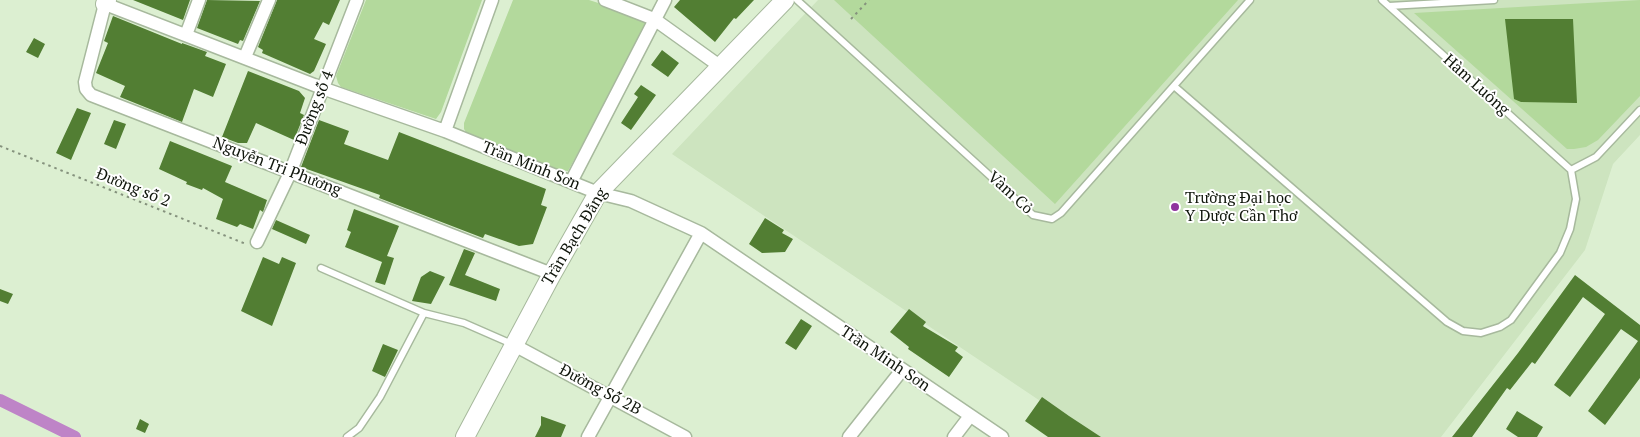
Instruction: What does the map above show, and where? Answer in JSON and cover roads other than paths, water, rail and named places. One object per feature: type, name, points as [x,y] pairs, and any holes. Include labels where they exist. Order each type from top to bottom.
[{"type":"street","points":[[186,34],[199,0]]},
{"type":"street","points":[[245,57],[269,0]]},
{"type":"street","name":"Đường số 4","points":[[257,242],[290,173],[357,0]]},
{"type":"street","points":[[445,132],[492,0]]},
{"type":"street","points":[[605,0],[654,19],[721,67]]},
{"type":"street","points":[[571,182],[665,0]]},
{"type":"street","name":"Trần Bạch Đằng","points":[[465,437],[552,274],[598,193],[785,0]]},
{"type":"street","name":"Trần Minh Sơn","points":[[106,2],[322,88],[445,132],[598,193],[631,201],[701,233],[1002,437]]},
{"type":"street","name":"Nguyễn Tri Phương","points":[[106,2],[85,82],[86,89],[91,95],[552,274]]},
{"type":"street","points":[[588,437],[701,233]]},
{"type":"street","name":"Đường Số 2B","points":[[514,345],[685,437]]},
{"type":"street","points":[[849,437],[902,370]]},
{"type":"street","points":[[954,437],[970,416]]},
{"type":"lane","name":"Vàm Cỏ","points":[[797,0],[1034,215],[1052,219],[1061,214],[1250,0]]},
{"type":"lane","name":"Hàm Luông","points":[[1382,0],[1571,170]]},
{"type":"lane","points":[[1389,6],[1494,0]]},
{"type":"lane","points":[[1174,86],[1447,322],[1463,331],[1481,333],[1500,327],[1511,320],[1560,252],[1570,229],[1576,199],[1571,170],[1596,157],[1640,110]]},
{"type":"lane","points":[[321,268],[424,313],[464,323],[514,345]]},
{"type":"lane","points":[[347,437],[359,428],[380,397],[424,313]]},
{"type":"waterway","points":[[0,400],[75,437]]},
{"type":"place","name":"Trường Đại học Y Dược Cần Thơ","points":[[1175,207]]}]
